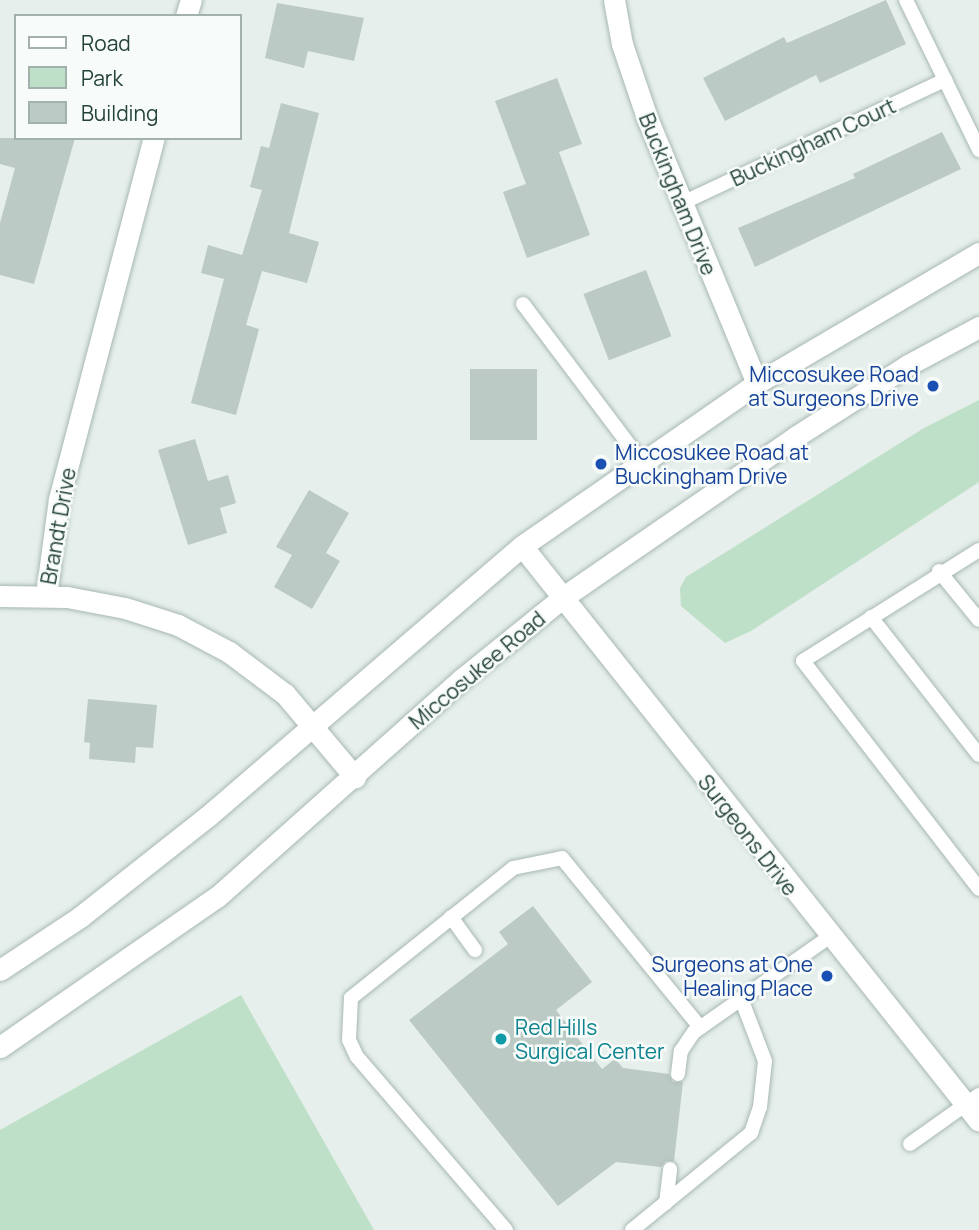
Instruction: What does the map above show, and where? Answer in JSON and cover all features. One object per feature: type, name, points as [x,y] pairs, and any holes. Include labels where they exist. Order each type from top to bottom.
[{"type":"street","name":"Buckingham Drive","points":[[614,0],[622,44],[680,204],[757,383]]},
{"type":"street","name":"Brandt Drive","points":[[153,140],[59,499],[46,595],[125,608],[178,625],[229,652],[285,694],[355,777]]},
{"type":"street","points":[[0,970],[133,875],[312,726],[522,545],[757,383],[979,253]]},
{"type":"street","name":"Miccosukee Road","points":[[0,1047],[217,897],[355,777],[461,679],[562,598],[796,437],[908,365],[979,327]]},
{"type":"street","name":"Surgeons Drive","points":[[522,545],[829,937],[975,1107]]},
{"type":"street","points":[[0,596],[46,595]]},
{"type":"lane","points":[[906,0],[979,150]]},
{"type":"lane","name":"Buckingham Court","points":[[680,204],[945,80]]},
{"type":"lane","points":[[523,304],[642,462]]},
{"type":"lane","points":[[979,550],[939,571],[803,661],[979,889]]},
{"type":"lane","points":[[939,571],[979,621]]},
{"type":"lane","points":[[871,617],[979,755]]},
{"type":"lane","points":[[506,1230],[356,1057],[349,1040],[351,998],[513,868],[562,858],[700,1027]]},
{"type":"lane","points":[[451,917],[475,950]]},
{"type":"lane","points":[[678,1074],[681,1051],[700,1027],[829,937]]},
{"type":"lane","points":[[632,1230],[751,1133],[761,1107],[765,1061],[741,998]]},
{"type":"lane","points":[[910,1144],[975,1107]]},
{"type":"lane","points":[[666,1203],[670,1169]]},
{"type":"green space","points":[[979,400],[979,482],[751,631],[725,643],[681,606],[680,588],[686,577],[924,428]]},
{"type":"green space","points":[[241,995],[374,1230],[0,1230],[0,1130]]},
{"type":"building","points":[[886,0],[906,44],[820,83],[816,75],[725,121],[703,78],[784,37],[787,43]]},
{"type":"building","points":[[277,3],[364,18],[354,61],[308,51],[304,68],[265,58]]},
{"type":"building","points":[[557,78],[582,144],[559,152],[590,235],[527,258],[503,192],[526,184],[495,101]]},
{"type":"building","points":[[281,103],[319,113],[289,233],[319,242],[307,283],[262,271],[246,325],[259,329],[236,415],[191,403],[224,279],[201,273],[208,245],[242,255],[262,190],[250,187],[261,146],[269,148]]},
{"type":"building","points":[[942,132],[961,169],[755,267],[738,228],[855,178],[853,174]]},
{"type":"building","points":[[0,138],[74,140],[34,284],[0,275],[0,223],[15,168],[0,164]]},
{"type":"building","points":[[646,270],[671,336],[609,360],[583,294]]},
{"type":"building","points":[[470,369],[537,369],[537,440],[470,440]]},
{"type":"building","points":[[195,439],[208,481],[228,475],[236,503],[220,508],[227,533],[188,545],[158,450]]},
{"type":"building","points":[[309,490],[349,513],[326,553],[340,561],[312,609],[274,587],[292,555],[276,547]]},
{"type":"building","points":[[88,699],[157,705],[153,748],[136,747],[135,763],[89,759],[90,743],[84,742]]},
{"type":"building","name":"Red Hills Surgical Center","points":[[533,906],[592,982],[556,1010],[602,1069],[615,1059],[623,1068],[669,1074],[673,1082],[683,1082],[674,1161],[666,1161],[661,1167],[616,1162],[558,1206],[409,1020],[508,944],[499,932]]},
{"type":"place","name":"Miccosukee Road at Surgeons Drive","points":[[933,386]]},
{"type":"place","name":"Miccosukee Road at Buckingham Drive","points":[[601,464]]},
{"type":"place","name":"Surgeons at One Healing Place","points":[[827,976]]},
{"type":"place","name":"Red Hills Surgical Center","points":[[501,1039]]}]
